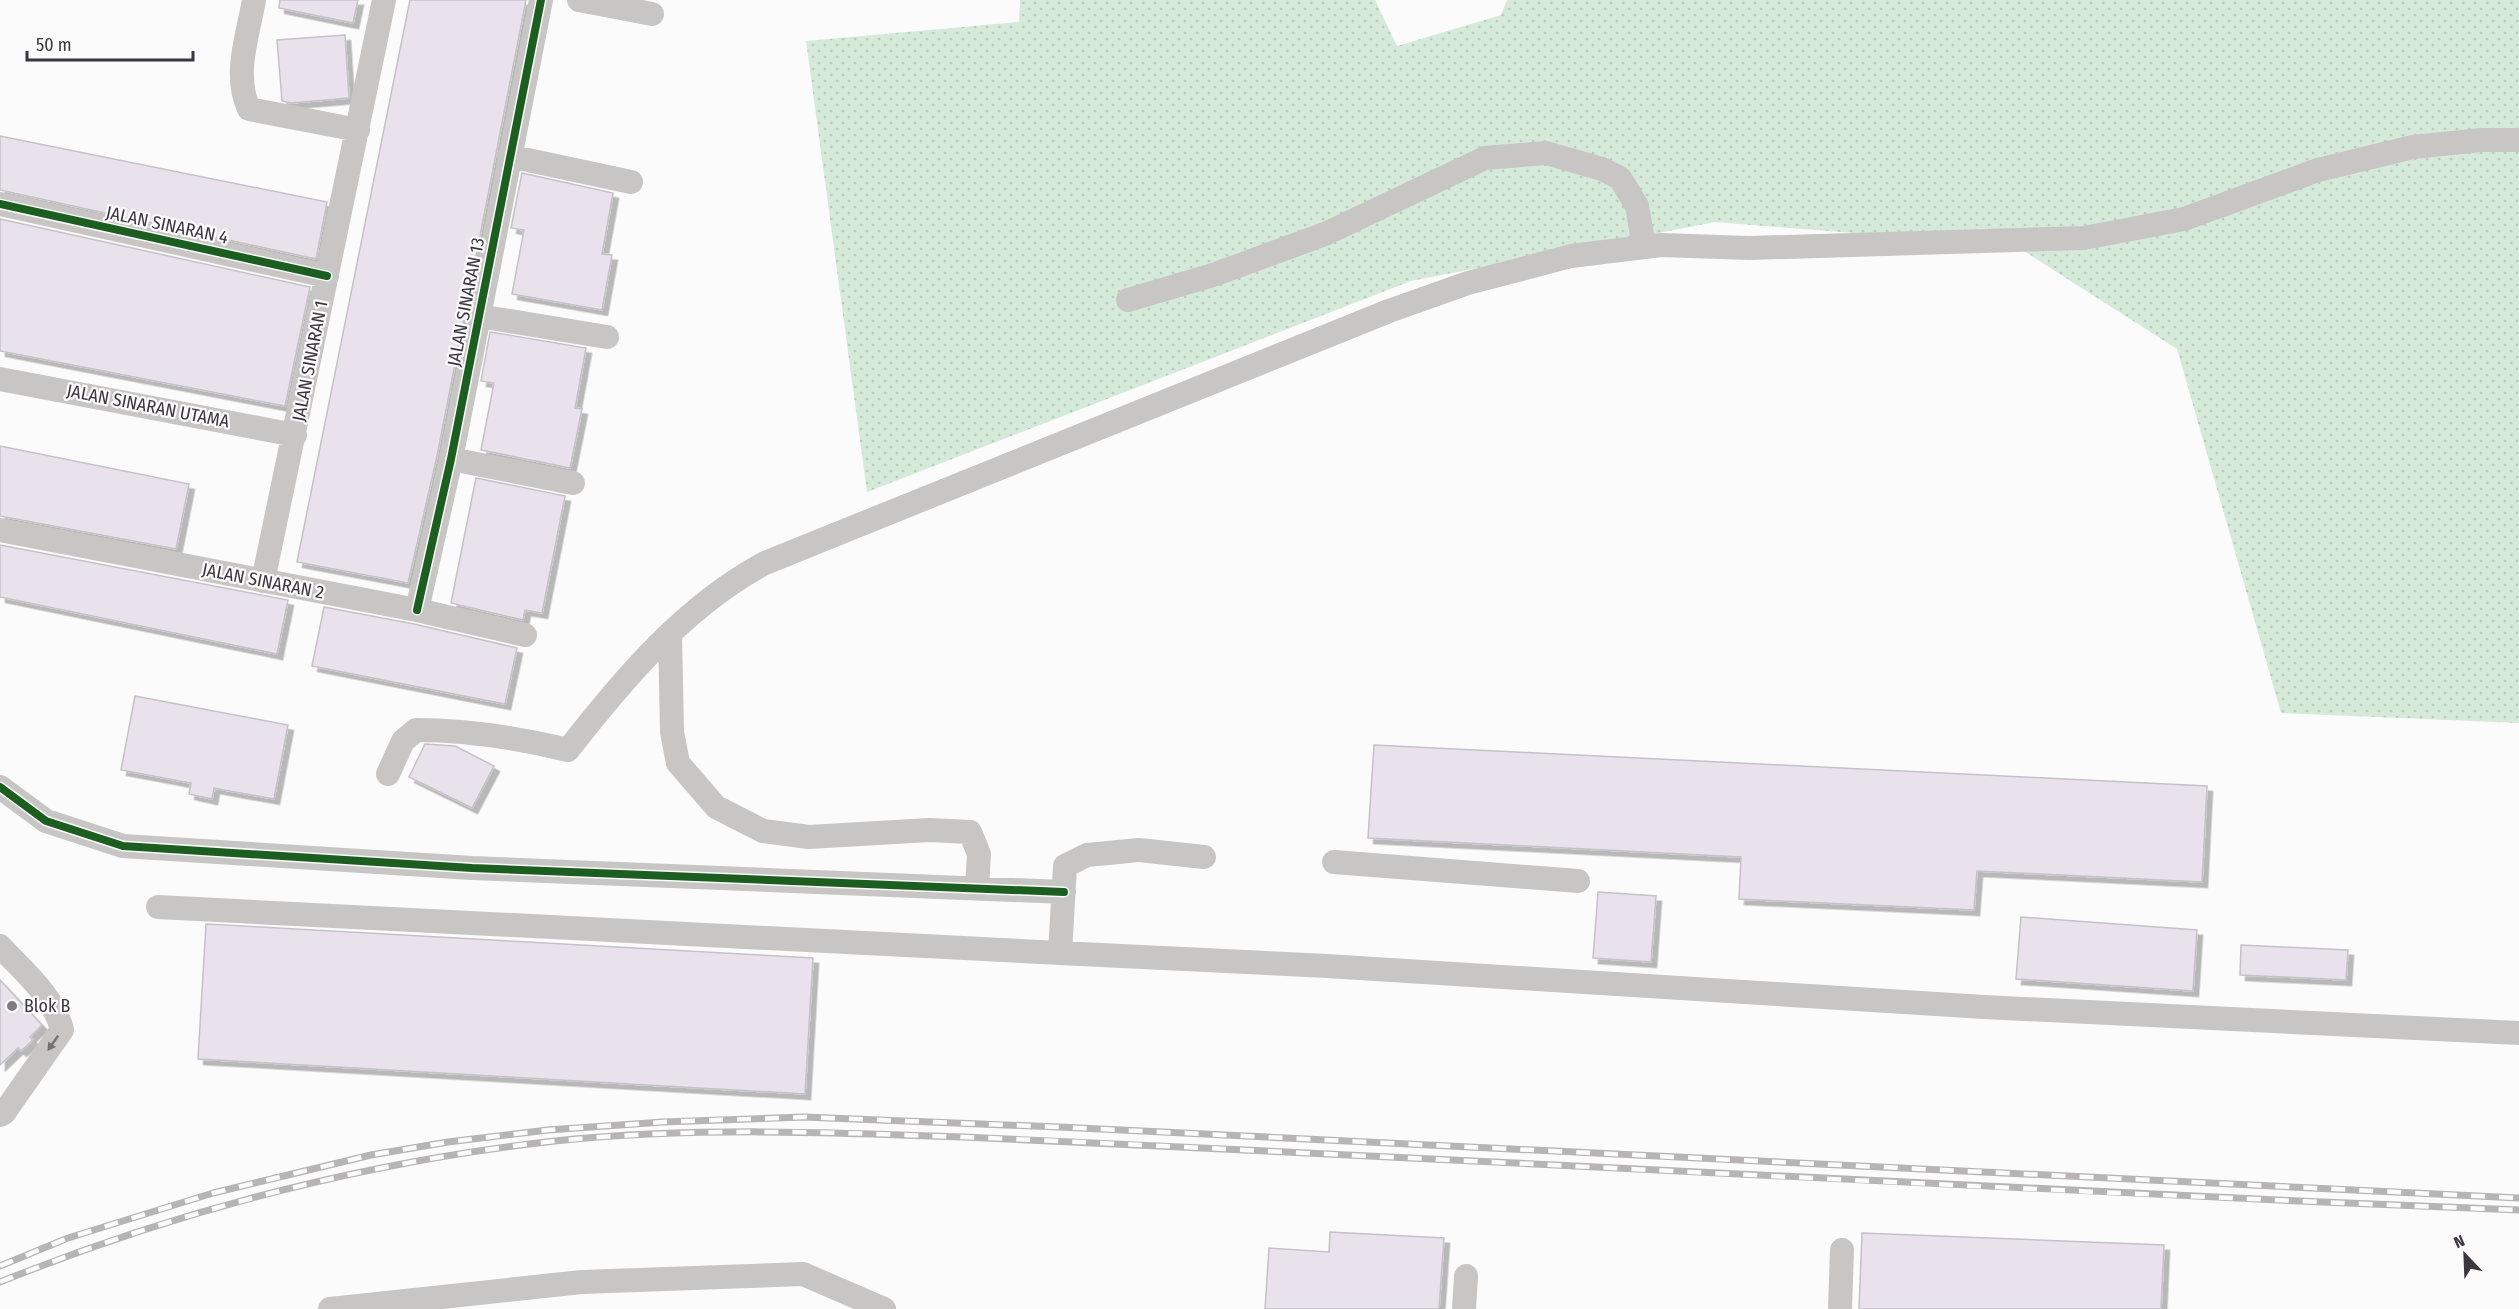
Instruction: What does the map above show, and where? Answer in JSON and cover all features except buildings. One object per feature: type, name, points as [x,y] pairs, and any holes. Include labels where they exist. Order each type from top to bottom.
[{"type":"street","points":[[254,0],[241,84],[249,109],[358,129]]},
{"type":"street","name":"JALAN SINARAN 1","points":[[263,581],[384,0]]},
{"type":"street","name":"JALAN SINARAN 13","points":[[417,610],[451,459],[541,0]]},
{"type":"street","points":[[579,0],[652,14]]},
{"type":"street","points":[[388,774],[403,741],[416,730],[450,730],[532,741],[568,750],[611,694],[702,603],[765,563],[1129,415],[1468,283],[1571,256],[1661,245],[1749,248],[2085,238],[2184,219],[2318,170],[2414,147],[2482,140],[2519,140]]},
{"type":"street","points":[[1128,300],[1213,275],[1325,234],[1485,158],[1546,153],[1602,169],[1620,178],[1637,206],[1644,247]]},
{"type":"street","points":[[509,156],[631,182]]},
{"type":"street","name":"JALAN SINARAN 4","points":[[0,204],[327,276]]},
{"type":"street","points":[[479,316],[607,338]]},
{"type":"street","name":"JALAN SINARAN UTAMA","points":[[0,379],[295,435]]},
{"type":"street","points":[[451,459],[573,483]]},
{"type":"street","name":"JALAN SINARAN 2","points":[[0,530],[417,610],[525,635]]},
{"type":"street","points":[[670,634],[672,732],[678,763],[716,807],[763,831],[809,837],[929,830],[970,832],[979,854],[977,888]]},
{"type":"street","points":[[0,786],[46,821],[123,846],[472,868],[1064,892]]},
{"type":"street","points":[[1060,953],[1065,866],[1087,855],[1139,850],[1204,857]]},
{"type":"street","points":[[1334,862],[1578,881]]},
{"type":"street","points":[[158,907],[1327,966],[1996,1008],[2519,1033]]},
{"type":"street","points":[[0,946],[42,990],[59,1018],[62,1030],[4,1113],[0,1115]]},
{"type":"street","points":[[1840,1309],[1842,1250]]},
{"type":"street","points":[[330,1309],[582,1282],[803,1274],[884,1309]]},
{"type":"street","points":[[1464,1309],[1466,1276]]},
{"type":"green space","points":[[1020,0],[1375,0],[1397,46],[1501,15],[1507,0],[2519,0],[2519,723],[2281,713],[2177,349],[2016,246],[1715,222],[1411,281],[867,492],[806,41],[1019,22]]},
{"type":"railway","points":[[0,1266],[68,1238],[213,1193],[371,1155],[448,1142],[548,1130],[663,1122],[804,1117],[1059,1127],[2519,1198]]},
{"type":"railway","points":[[0,1282],[135,1233],[203,1212],[343,1176],[484,1150],[555,1141],[708,1132],[810,1132],[1019,1139],[2519,1210]]},
{"type":"cycle path","points":[[417,610],[451,459],[541,0]]},
{"type":"cycle path","points":[[0,204],[327,276]]},
{"type":"cycle path","points":[[0,787],[46,821],[123,846],[472,868],[1064,892]]},
{"type":"place","name":"Blok B","points":[[12,1006]]}]
